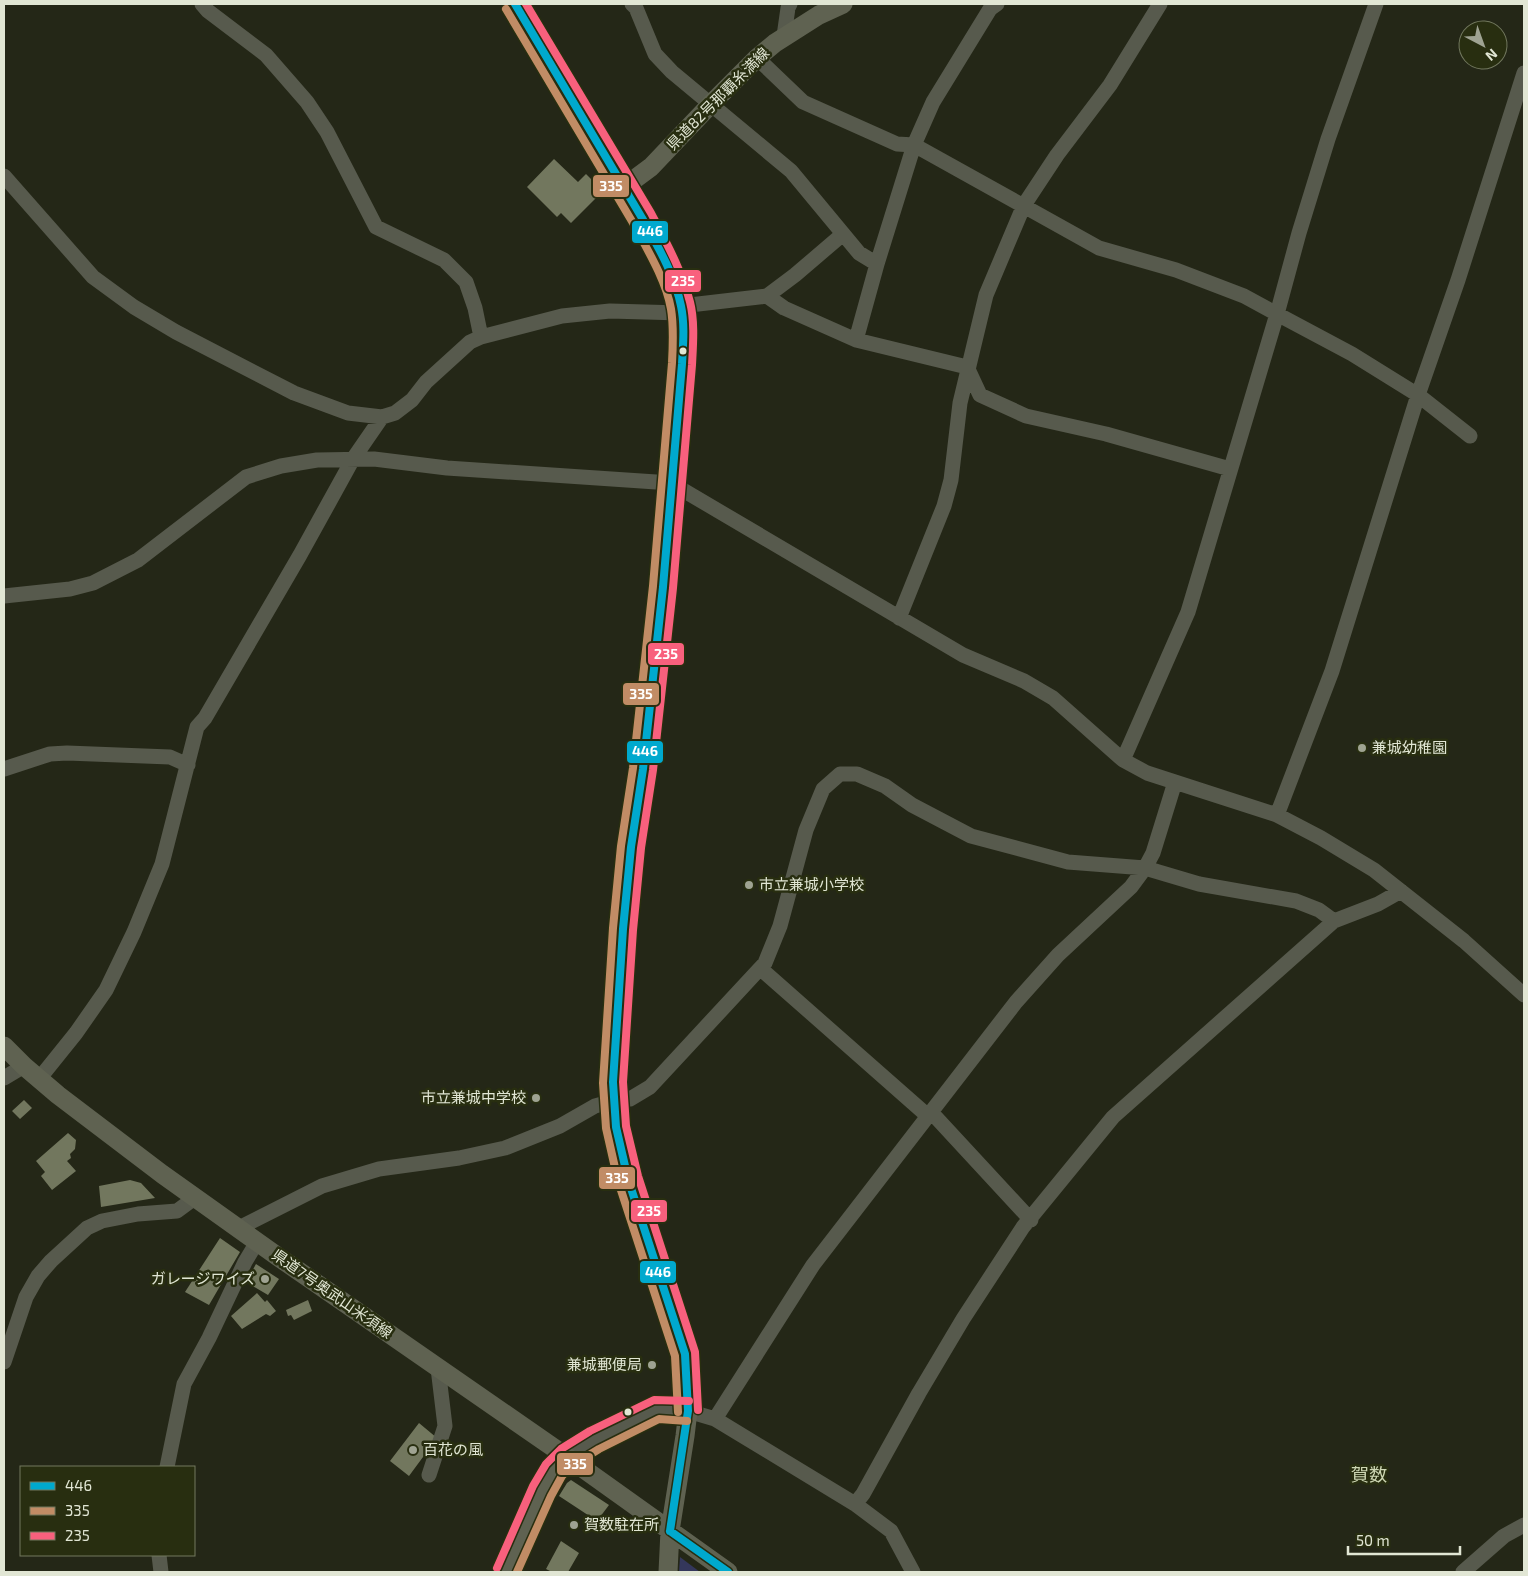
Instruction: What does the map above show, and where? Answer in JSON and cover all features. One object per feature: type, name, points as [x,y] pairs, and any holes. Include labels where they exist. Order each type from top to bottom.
[{"type":"main road","points":[[515,4],[624,187],[660,252],[674,282],[681,309],[683,333],[682,364],[661,607],[643,769],[631,847],[623,930],[613,1082],[616,1127],[628,1179],[685,1354],[688,1411],[670,1531],[668,1572]]},
{"type":"main road","name":"県道82号那覇糸満線","points":[[624,187],[651,167],[757,58],[784,36],[819,15],[843,4]]},
{"type":"main road","name":"県道7号奥武山米須線","points":[[4,1046],[24,1066],[89,1120],[257,1242],[567,1457],[728,1572]]},
{"type":"main road","points":[[506,1572],[542,1491],[554,1470],[567,1457]]},
{"type":"street","points":[[202,4],[266,55],[307,102],[327,132],[376,227],[444,260],[466,282],[475,308],[481,337]]},
{"type":"street","points":[[632,4],[636,8],[655,54],[672,72],[710,105],[791,171],[859,254],[877,264]]},
{"type":"street","points":[[784,36],[790,4]]},
{"type":"street","points":[[856,340],[877,264],[914,145],[933,102],[990,9],[997,4]]},
{"type":"street","points":[[899,618],[944,506],[951,480],[960,403],[967,367],[986,295],[1024,205],[1057,155],[1110,85],[1160,4]]},
{"type":"street","points":[[1123,760],[1188,612],[1328,139],[1376,4]]},
{"type":"street","points":[[757,58],[803,102],[897,144],[914,145],[1099,248],[1176,270],[1244,296],[1352,354],[1418,395],[1470,436]]},
{"type":"street","points":[[1277,815],[1332,670],[1418,395],[1458,280],[1524,73]]},
{"type":"street","points":[[4,176],[93,277],[134,307],[176,332],[294,392],[348,412],[382,417],[395,413],[412,400],[434,375],[470,342],[481,337],[562,316],[610,311],[681,309],[767,296],[795,275],[842,234]]},
{"type":"street","points":[[767,296],[784,308],[856,340],[967,367]]},
{"type":"street","points":[[967,367],[980,395],[1026,416],[1106,434],[1230,468]]},
{"type":"street","points":[[39,1079],[76,1033],[106,990],[134,932],[162,864],[197,727],[205,718],[300,555],[353,459],[382,417]]},
{"type":"street","points":[[4,596],[70,589],[92,582],[138,560],[246,477],[281,466],[317,460],[374,459],[457,469],[671,483],[963,655],[1024,681],[1053,698],[1123,760],[1147,773],[1277,815],[1322,838],[1374,870],[1401,891],[1464,941],[1524,996]]},
{"type":"street","points":[[4,769],[50,754],[67,752],[170,757],[188,765]]},
{"type":"street","points":[[239,1228],[322,1186],[379,1169],[459,1158],[506,1148],[560,1126],[595,1106],[630,1099],[650,1087],[765,963],[780,926],[810,822],[823,789],[840,774],[857,774],[884,786],[912,805],[971,836],[1068,862],[1145,868],[1199,884],[1296,901],[1319,910],[1334,921]]},
{"type":"street","points":[[715,1419],[813,1265],[1016,1002],[1058,955],[1131,887],[1145,868],[1153,853],[1175,782]]},
{"type":"street","points":[[854,1504],[863,1494],[963,1319],[1024,1227],[1112,1117],[1334,921],[1378,904],[1401,891]]},
{"type":"street","points":[[761,968],[930,1115],[1031,1220]]},
{"type":"street","points":[[4,1078],[24,1066]]},
{"type":"street","points":[[4,1362],[26,1297],[38,1276],[51,1261],[87,1228],[102,1221],[138,1214],[177,1211],[196,1197]]},
{"type":"street","points":[[167,1466],[184,1384],[257,1242]]},
{"type":"street","points":[[429,1475],[445,1426],[438,1368]]},
{"type":"street","points":[[567,1457],[594,1440],[657,1409],[688,1411],[715,1419],[854,1504],[891,1531],[913,1572]]},
{"type":"street","points":[[1463,1572],[1504,1536],[1524,1525]]},
{"type":"street","points":[[159,1556],[162,1572]]},
{"type":"shaded area","points":[[680,1557],[700,1572],[679,1572]]},
{"type":"building","points":[[554,159],[578,182],[586,174],[603,191],[571,223],[561,213],[557,217],[527,187]]},
{"type":"building","points":[[24,1100],[32,1108],[20,1119],[12,1111]]},
{"type":"building","points":[[68,1133],[76,1140],[75,1149],[70,1154],[71,1158],[67,1161],[76,1171],[52,1190],[41,1176],[45,1172],[36,1161]]},
{"type":"building","points":[[130,1180],[141,1183],[155,1198],[101,1207],[99,1186]]},
{"type":"building","points":[[220,1238],[240,1252],[209,1305],[185,1292]]},
{"type":"building","points":[[256,1264],[279,1279],[268,1295],[246,1282]]},
{"type":"building","points":[[257,1293],[265,1302],[267,1300],[276,1311],[270,1316],[266,1314],[242,1329],[231,1316]]},
{"type":"building","points":[[308,1300],[312,1311],[294,1320],[291,1315],[288,1316],[286,1310]]},
{"type":"building","points":[[419,1423],[437,1438],[409,1476],[390,1461]]},
{"type":"building","points":[[571,1480],[609,1505],[597,1521],[559,1496]]},
{"type":"building","points":[[561,1541],[579,1553],[568,1572],[552,1572],[546,1569]]},
{"type":"transit line","name":"446","points":[[515,4],[642,218],[670,272],[678,294],[683,320],[682,364],[663,587],[643,769],[631,847],[623,929],[613,1082],[616,1127],[628,1179],[685,1354],[688,1411],[670,1531]]},
{"type":"transit line","name":"235","points":[[526,4],[651,213],[683,279],[693,317],[692,365],[673,588],[653,770],[641,848],[633,930],[623,1082],[626,1126],[638,1176],[695,1352],[698,1410]]},
{"type":"transit line","name":"335","points":[[506,9],[644,243],[665,287],[672,316],[672,363],[653,586],[633,768],[621,846],[613,928],[603,1083],[606,1128],[618,1181],[675,1356],[678,1412]]},
{"type":"transit line","name":"235","points":[[497,1568],[533,1486],[546,1464],[561,1449],[590,1431],[654,1400],[689,1401]]},
{"type":"transit line","name":"335","points":[[517,1572],[551,1496],[562,1476],[573,1465],[599,1449],[659,1419],[687,1421]]},
{"type":"transit line","name":"446","points":[[670,1531],[728,1572]]},
{"type":"place","name":"兼城幼稚園","points":[[1362,748]]},
{"type":"place","name":"市立兼城小学校","points":[[749,885]]},
{"type":"place","name":"市立兼城中学校","points":[[536,1098]]},
{"type":"place","name":"ガレージワイズ","points":[[265,1279]]},
{"type":"place","name":"兼城郵便局","points":[[652,1365]]},
{"type":"place","name":"百花の風","points":[[413,1450]]},
{"type":"place","name":"賀数駐在所","points":[[574,1525]]},
{"type":"district","name":"賀数","points":[[1369,1475]]}]
